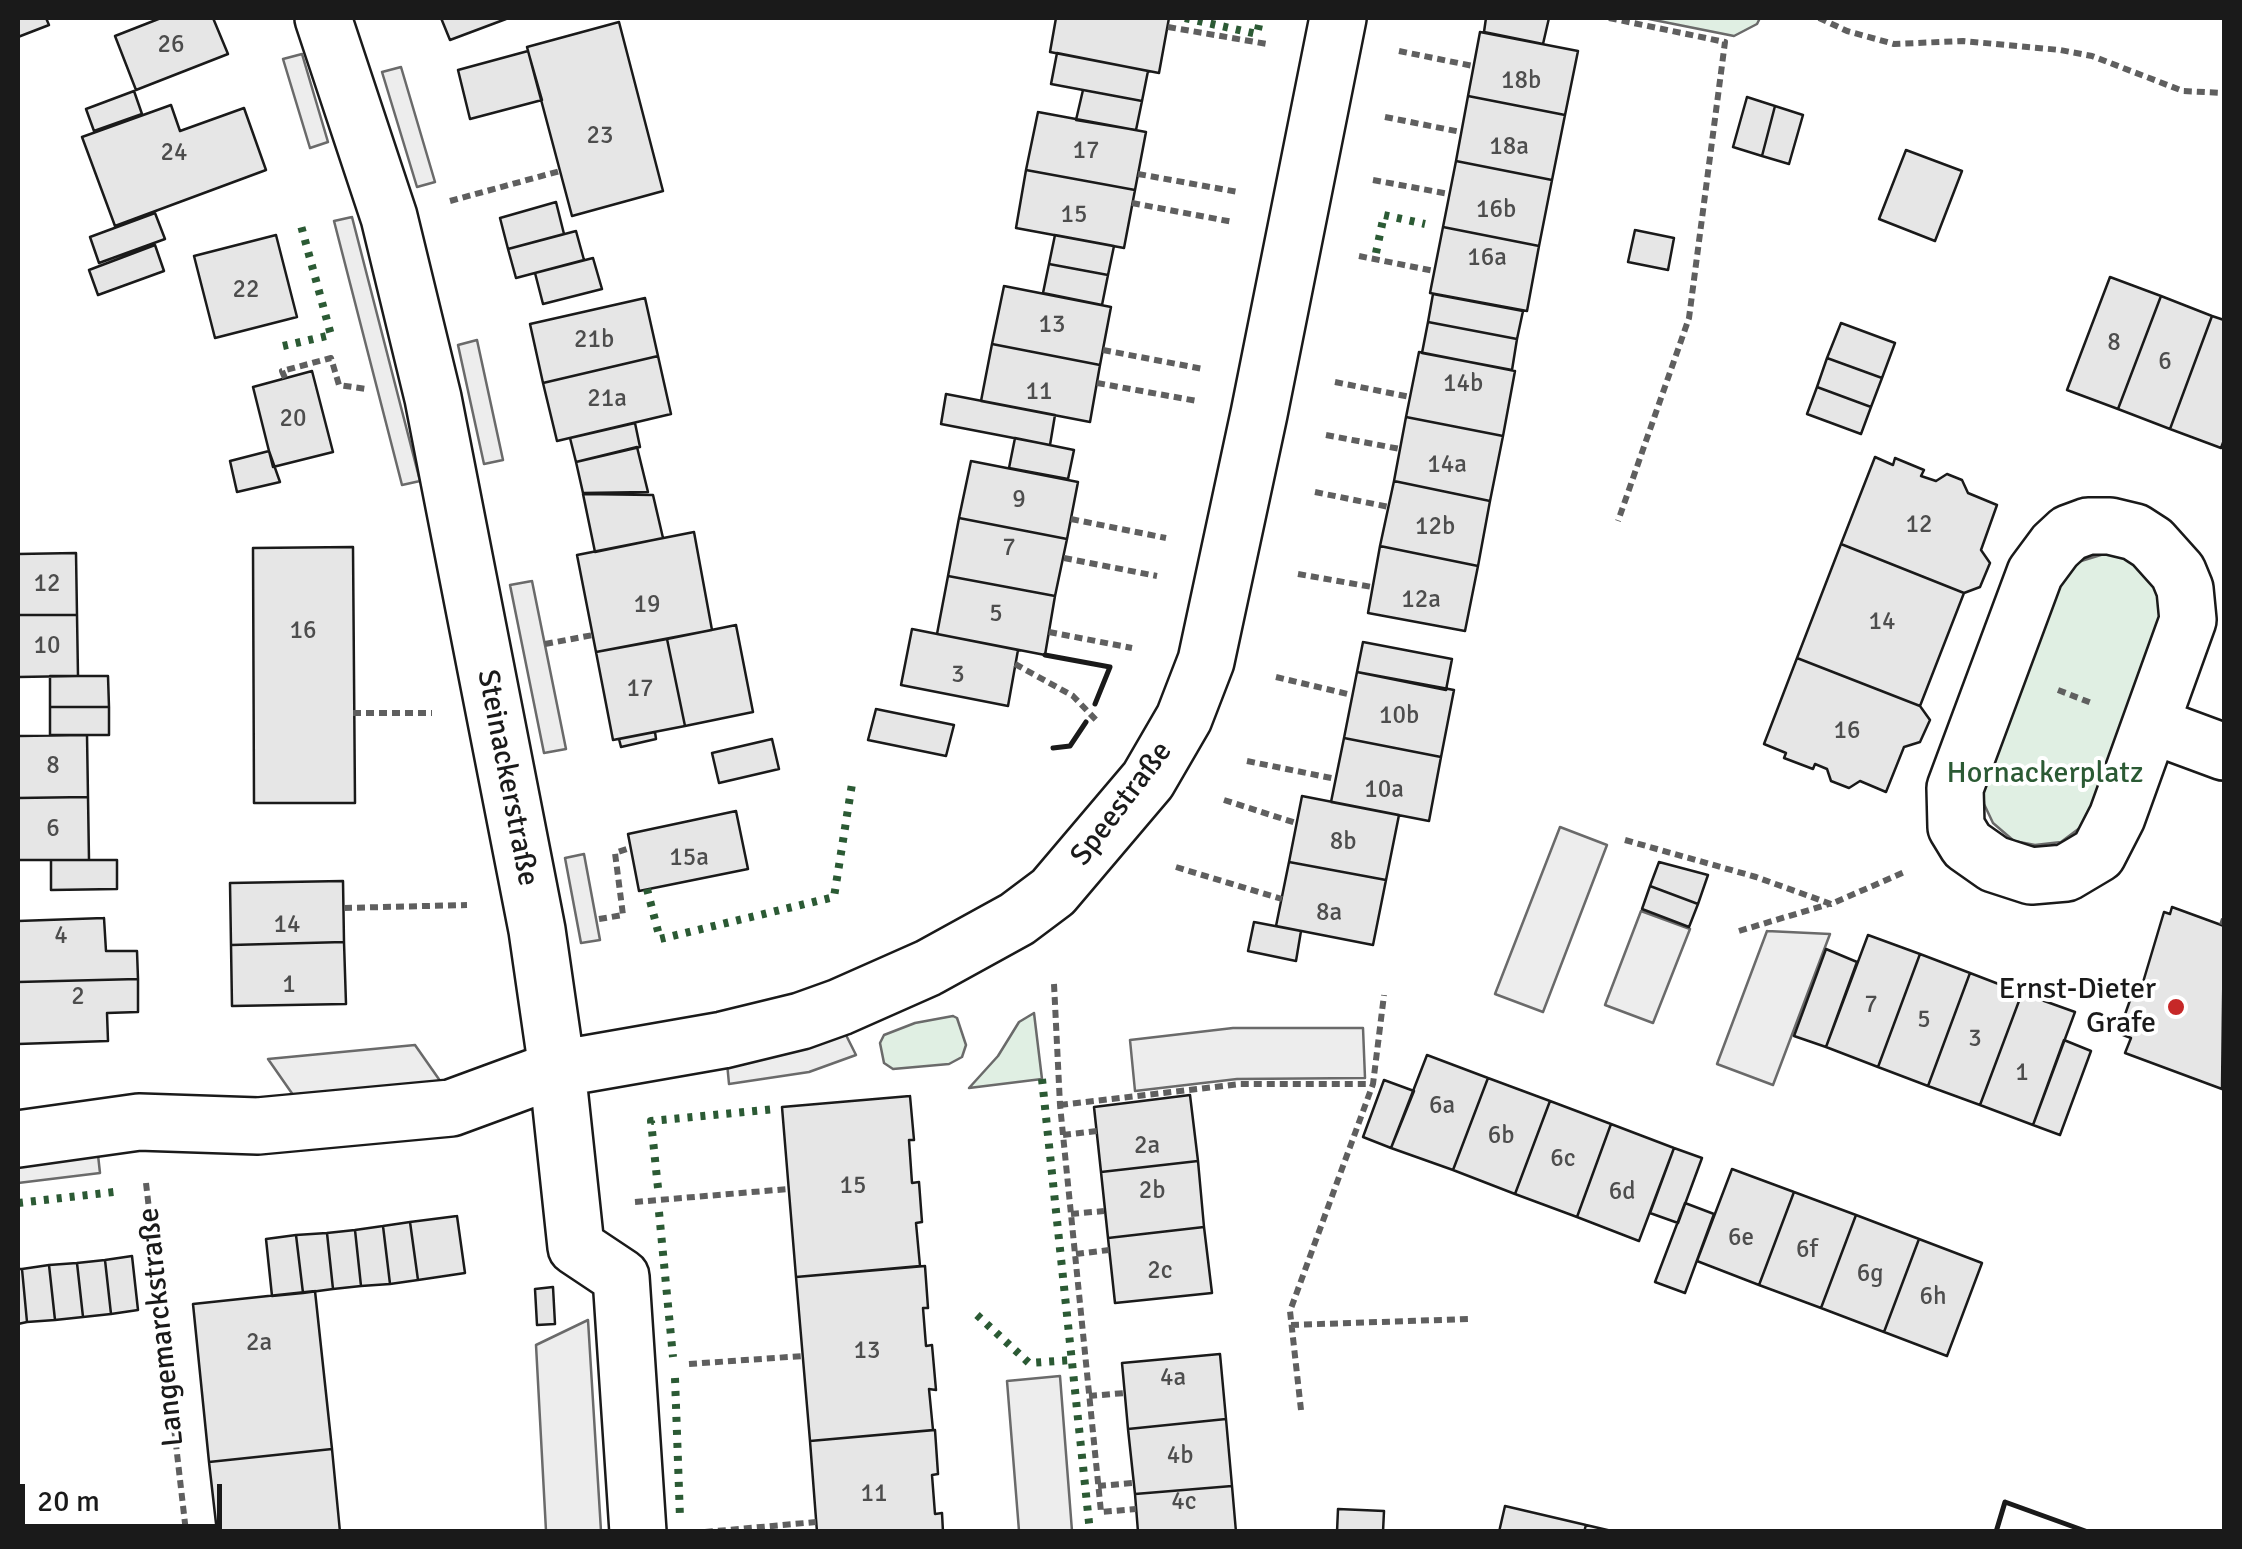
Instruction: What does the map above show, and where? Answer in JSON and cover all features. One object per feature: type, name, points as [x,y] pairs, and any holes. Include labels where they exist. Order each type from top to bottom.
[{"type":"street","name":"Steinackerstraße","points":[[322,18],[389,217],[433,398],[530,903],[557,1070],[576,1247],[621,1277],[638,1532]]},
{"type":"street","name":"Speestraße","points":[[557,1070],[723,1040],[801,1020],[928,968],[1017,919],[1052,892],[1148,780],[1184,718],[1206,662],[1338,18]]},
{"type":"street","points":[[2088,526],[2135,532],[2152,543],[2178,572],[2188,604],[2188,620],[2151,726],[2118,817],[2098,854],[2066,873],[2031,876],[1994,864],[1968,845],[1956,827],[1955,788],[2035,573],[2068,533],[2088,526]]},
{"type":"street","points":[[2151,726],[2224,752]]},
{"type":"street","points":[[18,1139],[139,1122],[258,1126],[451,1108],[557,1070]]},
{"type":"path","points":[[1609,18],[1725,42],[1689,318],[1618,521]]},
{"type":"path","points":[[1819,18],[1847,31],[1894,44],[1963,41],[2060,50],[2092,56],[2182,90],[2224,92]]},
{"type":"path","points":[[1168,27],[1266,44]]},
{"type":"path","points":[[1399,51],[1474,66]]},
{"type":"path","points":[[1385,118],[1462,132]]},
{"type":"path","points":[[389,217],[560,172]]},
{"type":"path","points":[[1138,174],[1238,192]]},
{"type":"path","points":[[1374,180],[1448,194]]},
{"type":"path","points":[[1132,203],[1233,222]]},
{"type":"path","points":[[1359,256],[1434,270]]},
{"type":"path","points":[[1103,350],[1204,369]]},
{"type":"path","points":[[285,378],[282,371],[331,358],[340,386],[433,398]]},
{"type":"path","points":[[1335,382],[1410,397]]},
{"type":"path","points":[[1097,383],[1196,402]]},
{"type":"path","points":[[1326,435],[1400,448]]},
{"type":"path","points":[[1315,492],[1389,507]]},
{"type":"path","points":[[1070,519],[1166,538]]},
{"type":"path","points":[[1064,558],[1156,576]]},
{"type":"path","points":[[1298,574],[1372,587]]},
{"type":"path","points":[[1049,632],[1132,648]]},
{"type":"path","points":[[1015,664],[1073,696],[1097,721]]},
{"type":"path","points":[[1999,668],[2151,726]]},
{"type":"path","points":[[1276,677],[1352,695]]},
{"type":"path","points":[[353,714],[492,712]]},
{"type":"path","points":[[1246,761],[1336,778]]},
{"type":"path","points":[[1224,800],[1296,823]]},
{"type":"path","points":[[1625,840],[1831,904]]},
{"type":"path","points":[[1739,931],[1831,904],[1968,845]]},
{"type":"path","points":[[1176,867],[1282,899]]},
{"type":"path","points":[[344,908],[530,903]]},
{"type":"path","points":[[1054,984],[1060,1105],[1101,1512],[1136,1509]]},
{"type":"path","points":[[1300,1410],[1290,1311],[1373,1084],[1384,995]]},
{"type":"path","points":[[1060,1105],[1240,1084],[1373,1084]]},
{"type":"path","name":"Langemarckstraße","points":[[139,1122],[186,1532]]},
{"type":"path","points":[[1063,1135],[1097,1131]]},
{"type":"path","points":[[572,1208],[788,1189]]},
{"type":"path","points":[[1071,1214],[1104,1211]]},
{"type":"path","points":[[1075,1254],[1109,1250]]},
{"type":"path","points":[[1292,1325],[1469,1319]]},
{"type":"path","points":[[628,1368],[803,1356]]},
{"type":"path","points":[[1089,1396],[1125,1393]]},
{"type":"path","points":[[1098,1486],[1133,1483]]},
{"type":"path","points":[[705,1532],[816,1522]]},
{"type":"green space","points":[[1644,18],[1760,18],[1757,24],[1734,36]]},
{"type":"green space","name":"Hornackerplatz","points":[[2104,554],[2124,556],[2149,576],[2162,597],[2166,614],[2096,809],[2061,842],[2035,845],[2014,841],[1993,823],[1984,804],[1983,788],[2056,582],[2068,565]]},
{"type":"green space","points":[[1034,1013],[1042,1079],[969,1088],[998,1056],[1019,1022]]},
{"type":"green space","points":[[953,1016],[966,1045],[962,1057],[949,1064],[893,1069],[884,1063],[880,1043],[884,1035],[915,1023]]},
{"type":"shaded area","points":[[302,54],[328,142],[310,148],[283,59]]},
{"type":"shaded area","points":[[401,67],[435,182],[417,187],[382,72]]},
{"type":"shaded area","points":[[352,217],[420,481],[402,485],[334,221]]},
{"type":"shaded area","points":[[477,340],[503,460],[484,464],[458,345]]},
{"type":"shaded area","points":[[532,581],[566,749],[544,753],[510,585]]},
{"type":"shaded area","points":[[1560,827],[1607,845],[1543,1012],[1495,994]]},
{"type":"shaded area","points":[[584,854],[600,940],[581,943],[565,858]]},
{"type":"shaded area","points":[[1641,911],[1690,929],[1653,1023],[1605,1005]]},
{"type":"shaded area","points":[[1767,931],[1830,934],[1773,1085],[1717,1064]]},
{"type":"shaded area","points":[[1233,1028],[1363,1028],[1365,1078],[1237,1079],[1135,1091],[1130,1040]]},
{"type":"shaded area","points":[[844,1031],[856,1055],[809,1072],[729,1084],[727,1063]]},
{"type":"shaded area","points":[[415,1045],[443,1085],[298,1102],[268,1059]]},
{"type":"shaded area","points":[[98,1155],[100,1173],[18,1183],[18,1164]]},
{"type":"shaded area","points":[[588,1320],[601,1531],[546,1531],[536,1345]]},
{"type":"shaded area","points":[[1060,1376],[1072,1531],[1019,1531],[1007,1381]]},
{"type":"building","points":[[18,18],[46,18],[49,25],[18,37]]},
{"type":"building","points":[[161,18],[213,18],[228,54],[136,90],[115,36]]},
{"type":"building","points":[[441,18],[506,18],[506,19],[450,40]]},
{"type":"building","points":[[1056,18],[1169,18],[1159,73],[1050,52]]},
{"type":"building","points":[[1486,18],[1549,18],[1543,44],[1484,32]]},
{"type":"building","points":[[619,22],[663,191],[572,216],[527,47]]},
{"type":"building","points":[[1480,32],[1578,51],[1565,115],[1468,96]]},
{"type":"building","points":[[528,51],[542,100],[470,119],[458,70]]},
{"type":"building","points":[[1057,53],[1148,71],[1142,101],[1051,84]]},
{"type":"building","points":[[1083,90],[1142,101],[1136,130],[1076,120]]},
{"type":"building","points":[[134,91],[142,114],[94,131],[86,109]]},
{"type":"building","points":[[1468,96],[1565,115],[1552,180],[1456,161]]},
{"type":"building","points":[[1747,97],[1775,106],[1762,156],[1733,147]]},
{"type":"building","points":[[171,105],[180,131],[244,108],[266,170],[115,226],[82,137]]},
{"type":"building","points":[[1775,106],[1803,115],[1789,164],[1762,156]]},
{"type":"building","points":[[1038,112],[1146,132],[1135,190],[1026,170]]},
{"type":"building","points":[[1906,150],[1962,171],[1935,241],[1879,219]]},
{"type":"building","points":[[1456,161],[1552,180],[1539,246],[1443,227]]},
{"type":"building","points":[[1026,170],[1135,190],[1124,248],[1016,228]]},
{"type":"building","points":[[556,202],[564,234],[508,249],[500,218]]},
{"type":"building","points":[[155,213],[165,239],[99,263],[90,237]]},
{"type":"building","points":[[1443,227],[1539,246],[1527,311],[1430,293]]},
{"type":"building","points":[[1635,230],[1674,238],[1668,270],[1628,262]]},
{"type":"building","points":[[576,231],[584,260],[516,278],[508,249]]},
{"type":"building","points":[[276,235],[297,317],[215,338],[194,256]]},
{"type":"building","points":[[1055,235],[1114,246],[1108,275],[1049,264]]},
{"type":"building","points":[[155,245],[164,271],[98,295],[89,270]]},
{"type":"building","points":[[593,258],[602,289],[543,304],[535,273]]},
{"type":"building","points":[[1049,264],[1108,275],[1102,305],[1043,293]]},
{"type":"building","points":[[2110,277],[2161,296],[2118,409],[2067,390]]},
{"type":"building","points":[[1004,286],[1111,307],[1100,365],[992,344]]},
{"type":"building","points":[[1433,294],[1523,311],[1517,339],[1428,322]]},
{"type":"building","points":[[2161,296],[2212,316],[2170,429],[2118,409]]},
{"type":"building","points":[[645,298],[658,356],[543,383],[530,324]]},
{"type":"building","points":[[2212,316],[2224,320],[2221,448],[2170,429]]},
{"type":"building","points":[[1428,322],[1517,339],[1512,370],[1422,353]]},
{"type":"building","points":[[1841,323],[1895,343],[1882,378],[1827,358]]},
{"type":"building","points":[[992,344],[1100,365],[1090,422],[981,401]]},
{"type":"building","points":[[1419,352],[1515,371],[1503,436],[1406,417]]},
{"type":"building","points":[[658,356],[671,414],[557,441],[543,383]]},
{"type":"building","points":[[1827,358],[1882,378],[1871,407],[1817,387]]},
{"type":"building","points":[[312,371],[333,452],[273,467],[253,387]]},
{"type":"building","points":[[1817,387],[1871,407],[1861,434],[1807,414]]},
{"type":"building","points":[[946,394],[1055,415],[1050,445],[941,424]]},
{"type":"building","points":[[1406,417],[1503,436],[1490,501],[1394,481]]},
{"type":"building","points":[[635,423],[640,447],[576,462],[570,438]]},
{"type":"building","points":[[1015,438],[1074,450],[1068,479],[1009,468]]},
{"type":"building","points":[[637,447],[648,492],[583,493],[576,462]]},
{"type":"building","points":[[269,451],[280,482],[237,492],[230,461]]},
{"type":"building","points":[[1875,457],[1893,465],[1895,458],[1924,470],[1921,476],[1936,481],[1947,474],[1962,480],[1968,493],[1997,505],[1981,550],[1990,563],[1980,587],[1964,593],[1841,544]]},
{"type":"building","points":[[971,461],[1078,482],[1067,539],[959,518]]},
{"type":"building","points":[[1394,481],[1490,501],[1478,566],[1380,546]]},
{"type":"building","points":[[583,494],[653,495],[663,538],[595,552]]},
{"type":"building","points":[[959,518],[1067,539],[1055,596],[948,576]]},
{"type":"building","points":[[694,532],[712,630],[596,652],[577,555]]},
{"type":"building","points":[[1841,544],[1964,593],[1920,706],[1797,658]]},
{"type":"building","points":[[1380,546],[1478,566],[1465,631],[1368,613]]},
{"type":"building","points":[[353,547],[355,803],[254,803],[253,548]]},
{"type":"building","points":[[76,553],[77,615],[18,615],[18,554]]},
{"type":"building","points":[[948,576],[1055,596],[1045,655],[937,634]]},
{"type":"building","points":[[18,615],[77,615],[78,676],[18,677]]},
{"type":"building","points":[[736,625],[753,712],[685,726],[667,639]]},
{"type":"building","points":[[912,629],[1018,650],[1008,706],[901,685]]},
{"type":"building","points":[[667,639],[685,726],[613,740],[596,652]]},
{"type":"building","points":[[1363,642],[1452,659],[1446,690],[1357,672]]},
{"type":"building","points":[[1797,658],[1920,706],[1930,720],[1920,742],[1904,747],[1886,792],[1860,781],[1849,788],[1831,781],[1827,769],[1815,764],[1813,769],[1784,758],[1786,753],[1764,744]]},
{"type":"building","points":[[1357,672],[1454,690],[1441,757],[1344,738]]},
{"type":"building","points":[[50,676],[108,676],[109,707],[50,707]]},
{"type":"building","points":[[50,707],[109,707],[109,735],[50,735]]},
{"type":"building","points":[[876,709],[954,725],[946,756],[868,740]]},
{"type":"building","points":[[655,732],[656,739],[621,747],[619,739]]},
{"type":"building","points":[[87,735],[88,797],[18,798],[18,736]]},
{"type":"building","points":[[1344,738],[1441,757],[1429,821],[1331,802]]},
{"type":"building","points":[[772,739],[779,769],[719,783],[712,753]]},
{"type":"building","points":[[1302,796],[1399,815],[1386,880],[1289,862]]},
{"type":"building","points":[[88,797],[89,860],[18,860],[18,798]]},
{"type":"building","points":[[736,811],[748,869],[639,891],[628,834]]},
{"type":"building","points":[[51,860],[117,860],[117,889],[51,890]]},
{"type":"building","points":[[1289,862],[1386,880],[1373,945],[1276,926]]},
{"type":"building","points":[[1659,862],[1708,875],[1698,904],[1650,886]]},
{"type":"building","points":[[343,881],[344,942],[231,945],[230,883]]},
{"type":"building","points":[[1650,886],[1698,904],[1689,927],[1642,909]]},
{"type":"building","name":"Ernst-Dieter Grafe","points":[[2172,907],[2224,926],[2222,1089],[2125,1053],[2131,1038],[2123,1035],[2126,1028],[2121,1026],[2135,986],[2141,989],[2164,912],[2170,914]]},
{"type":"building","points":[[104,918],[106,951],[137,951],[138,979],[18,982],[18,921]]},
{"type":"building","points":[[1254,922],[1301,931],[1296,961],[1248,951]]},
{"type":"building","points":[[1868,935],[1920,954],[1878,1067],[1826,1047]]},
{"type":"building","points":[[344,942],[346,1004],[232,1006],[231,945]]},
{"type":"building","points":[[1826,949],[1857,962],[1826,1047],[1794,1036]]},
{"type":"building","points":[[1920,954],[1970,973],[1928,1086],[1878,1067]]},
{"type":"building","points":[[1970,973],[2022,993],[1980,1105],[1928,1086]]},
{"type":"building","points":[[138,979],[138,1012],[107,1013],[108,1041],[18,1044],[18,982]]},
{"type":"building","points":[[2022,993],[2075,1012],[2033,1125],[1980,1105]]},
{"type":"building","points":[[2064,1040],[2091,1051],[2060,1135],[2033,1125]]},
{"type":"building","points":[[1427,1055],[1488,1078],[1453,1170],[1391,1148]]},
{"type":"building","points":[[1488,1078],[1550,1101],[1515,1194],[1453,1170]]},
{"type":"building","points":[[1384,1080],[1414,1091],[1391,1148],[1363,1137]]},
{"type":"building","points":[[1190,1095],[1198,1161],[1101,1172],[1094,1107]]},
{"type":"building","points":[[910,1096],[912,1183],[919,1182],[922,1222],[916,1223],[920,1266],[796,1277],[782,1107]]},
{"type":"building","points":[[1550,1101],[1611,1124],[1577,1217],[1515,1194]]},
{"type":"building","points":[[1611,1124],[1674,1148],[1639,1241],[1577,1217]]},
{"type":"building","points":[[1674,1148],[1702,1158],[1678,1223],[1650,1213]]},
{"type":"building","points":[[1198,1161],[1204,1227],[1108,1238],[1101,1172]]},
{"type":"building","points":[[1732,1169],[1794,1192],[1759,1285],[1697,1261]]},
{"type":"building","points":[[1794,1192],[1856,1215],[1821,1308],[1759,1285]]},
{"type":"building","points":[[1685,1203],[1714,1214],[1685,1293],[1655,1282]]},
{"type":"building","points":[[1856,1215],[1919,1239],[1884,1332],[1821,1308]]},
{"type":"building","points":[[457,1216],[465,1273],[418,1280],[410,1222]]},
{"type":"building","points":[[410,1222],[418,1280],[390,1284],[383,1226]]},
{"type":"building","points":[[383,1226],[390,1284],[361,1286],[355,1230]]},
{"type":"building","points":[[1204,1227],[1212,1293],[1115,1303],[1108,1238]]},
{"type":"building","points":[[355,1230],[361,1286],[333,1289],[327,1233]]},
{"type":"building","points":[[327,1233],[333,1289],[303,1293],[296,1235]]},
{"type":"building","points":[[296,1235],[303,1293],[272,1296],[266,1239]]},
{"type":"building","points":[[1919,1239],[1982,1263],[1947,1356],[1884,1332]]},
{"type":"building","points":[[132,1256],[138,1310],[111,1314],[105,1260]]},
{"type":"building","points":[[105,1260],[111,1314],[83,1317],[77,1263]]},
{"type":"building","points":[[77,1263],[83,1317],[55,1320],[49,1265]]},
{"type":"building","points":[[49,1265],[55,1320],[27,1322],[22,1269]]},
{"type":"building","points":[[925,1266],[926,1346],[932,1345],[936,1390],[929,1389],[933,1430],[810,1441],[796,1277]]},
{"type":"building","points":[[18,1269],[22,1269],[27,1322],[18,1324]]},
{"type":"building","points":[[553,1287],[555,1324],[537,1325],[535,1289]]},
{"type":"building","points":[[315,1291],[332,1449],[209,1462],[193,1304]]},
{"type":"building","points":[[1220,1354],[1226,1419],[1128,1429],[1122,1363]]},
{"type":"building","points":[[1226,1419],[1232,1486],[1135,1494],[1128,1429]]},
{"type":"building","points":[[935,1430],[935,1514],[942,1513],[943,1532],[817,1532],[810,1441]]},
{"type":"building","points":[[332,1449],[340,1532],[217,1532],[209,1462]]},
{"type":"building","points":[[1232,1486],[1236,1532],[1138,1532],[1135,1494]]},
{"type":"building","points":[[1505,1506],[1586,1525],[1584,1532],[1499,1532]]},
{"type":"building","points":[[1338,1509],[1384,1511],[1383,1532],[1337,1532]]},
{"type":"building","points":[[1586,1525],[1616,1532],[1584,1532]]},
{"type":"hedge","points":[[1185,18],[1257,34],[1259,25]]},
{"type":"hedge","points":[[1376,253],[1384,215],[1425,224]]},
{"type":"hedge","points":[[283,346],[331,335],[300,222]]},
{"type":"hedge","points":[[647,889],[660,939],[834,897],[852,784]]},
{"type":"hedge","points":[[1042,1079],[1090,1532]]},
{"type":"hedge","points":[[658,1188],[651,1121],[775,1109]]},
{"type":"hedge","points":[[18,1203],[114,1192]]},
{"type":"hedge","points":[[659,1212],[673,1357]]},
{"type":"hedge","points":[[977,1315],[1029,1363],[1072,1360]]},
{"type":"hedge","points":[[675,1378],[680,1518]]},
{"type":"wall","points":[[1045,655],[1110,667],[1095,704]]},
{"type":"wall","points":[[1053,748],[1070,746],[1086,722]]},
{"type":"wall","points":[[1996,1532],[2005,1502],[2088,1532]]},
{"type":"place","name":"Ernst-Dieter Grafe","points":[[2176,1007]]}]
